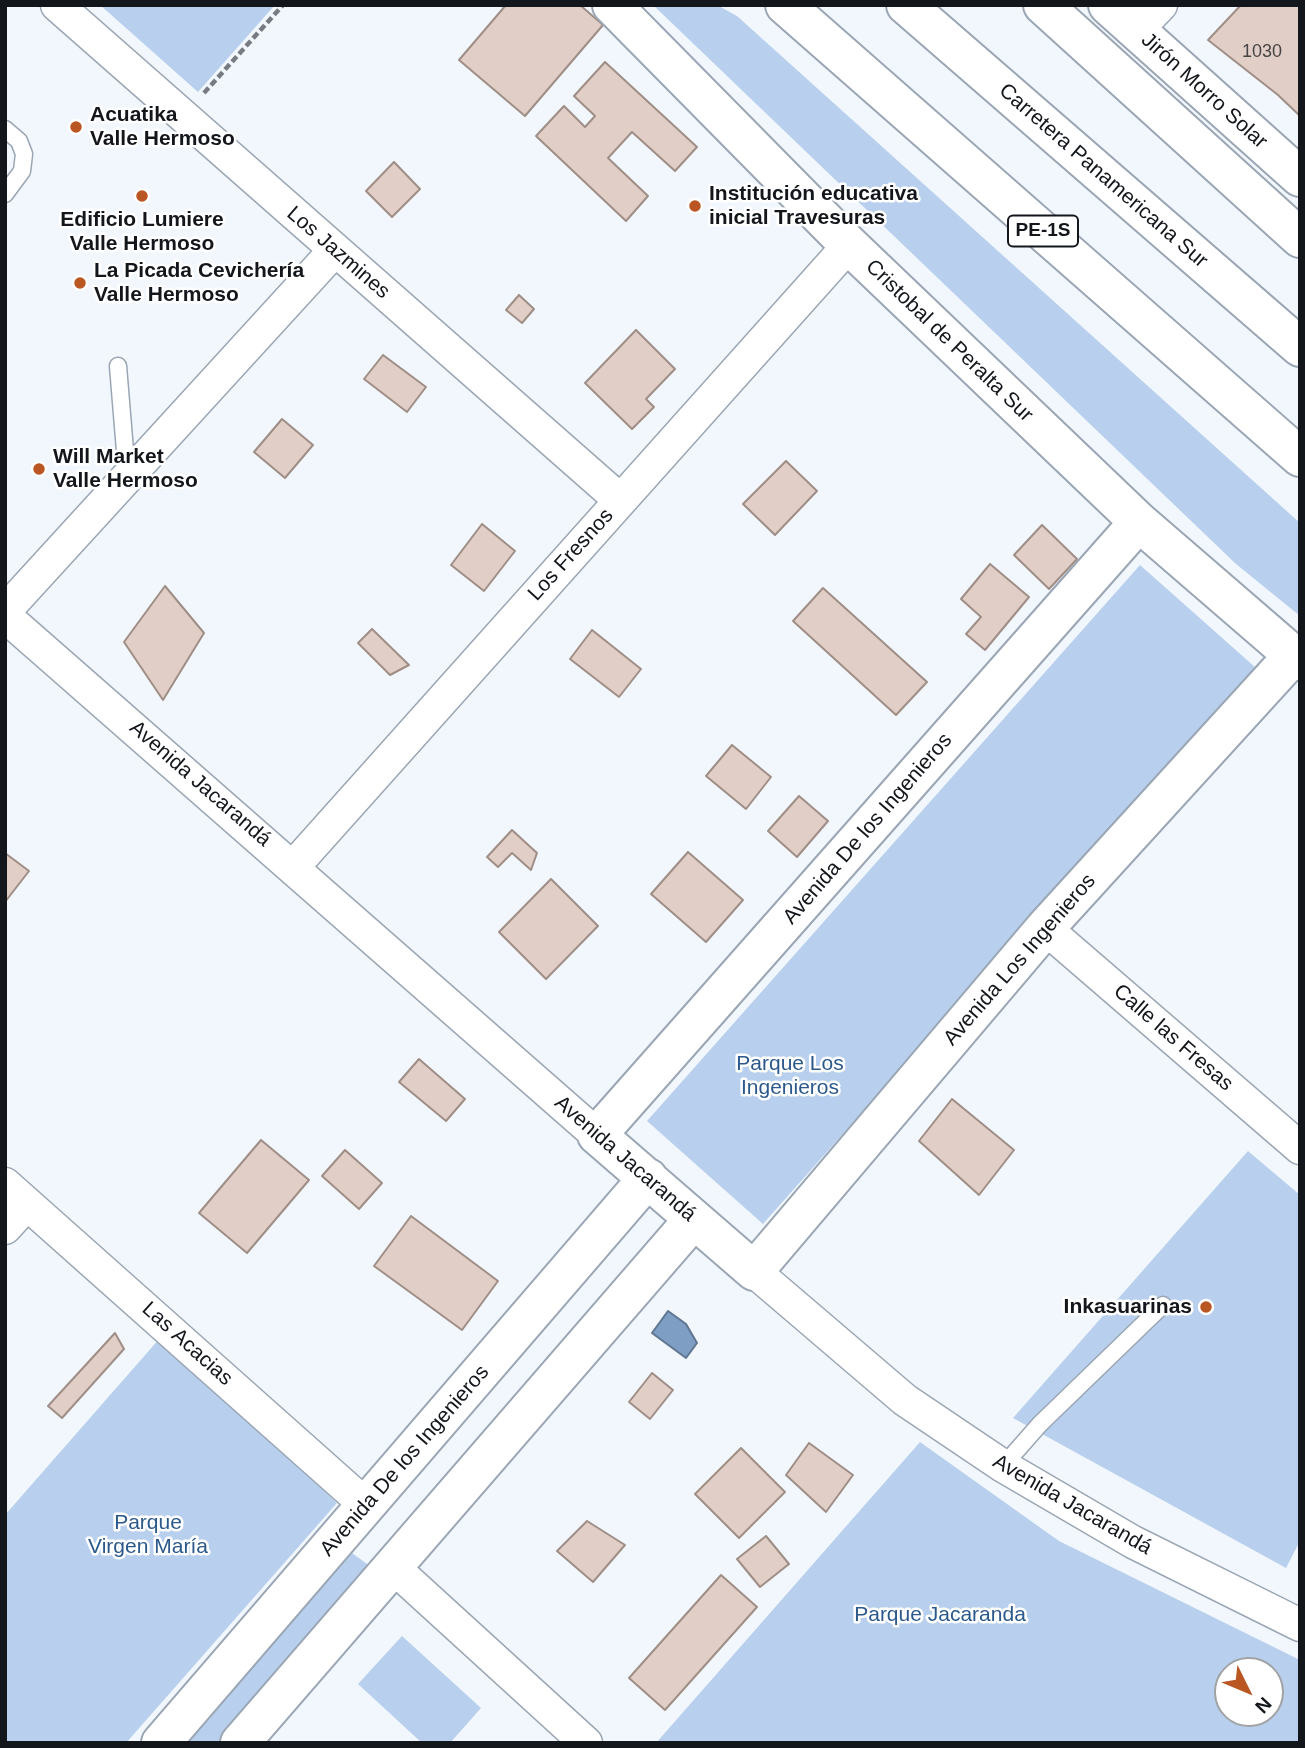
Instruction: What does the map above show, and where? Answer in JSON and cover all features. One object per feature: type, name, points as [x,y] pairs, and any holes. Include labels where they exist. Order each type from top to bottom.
[{"type":"main road","name":"Cristobal de Peralta Sur","points":[[612,5],[849,245],[1139,523],[1296,659]]},
{"type":"main road","name":"PE-1S","points":[[785,5],[1300,457]]},
{"type":"main road","name":"Carretera Panamericana Sur","points":[[906,5],[1300,347]]},
{"type":"main road","points":[[1043,5],[1300,238]]},
{"type":"main road","name":"Jirón Morro Solar","points":[[1108,5],[1149,18],[1300,177]]},
{"type":"main road","name":"Avenida De los Ingenieros","points":[[597,1135],[1139,523]]},
{"type":"main road","name":"Avenida Los Ingenieros","points":[[754,1271],[1045,928],[1296,659]]},
{"type":"main road","name":"Avenida Jacarandá","points":[[597,1135],[754,1271]]},
{"type":"main road","name":"Avenida De los Ingenieros","points":[[161,1743],[648,1178]]},
{"type":"main road","points":[[240,1743],[694,1219]]},
{"type":"street","name":"Los Jazmines","points":[[57,5],[620,500]]},
{"type":"street","name":"Los Fresnos","points":[[294,866],[849,245]]},
{"type":"street","points":[[5,614],[335,250]]},
{"type":"street","name":"Avenida Jacarandá","points":[[5,614],[597,1135]]},
{"type":"street","name":"Calle las Fresas","points":[[1045,928],[1300,1148]]},
{"type":"street","points":[[5,1228],[16,1194]]},
{"type":"street","name":"Las Acacias","points":[[16,1194],[367,1506]]},
{"type":"street","name":"Avenida Jacarandá","points":[[754,1271],[905,1400],[1003,1466],[1133,1542],[1300,1625]]},
{"type":"street","points":[[393,1567],[586,1743]]},
{"type":"lane","points":[[5,129],[19,141],[24,154],[22,171],[5,194]]},
{"type":"lane","points":[[118,366],[128,477]]},
{"type":"lane","points":[[1003,1466],[1040,1424],[1163,1305]]},
{"type":"path","points":[[184,117],[283,5]]},
{"type":"green space","points":[[100,5],[275,5],[198,92]]},
{"type":"green space","points":[[653,5],[717,5],[737,16],[1300,523],[1300,616],[1236,564]]},
{"type":"green space","name":"Parque Los Ingenieros","points":[[1140,565],[1256,668],[763,1224],[647,1121]]},
{"type":"green space","name":"Inkasuarinas","points":[[1248,1151],[1300,1195],[1300,1541],[1286,1568],[1013,1418]]},
{"type":"green space","name":"Parque Virgen María","points":[[160,1338],[337,1503],[126,1743],[5,1743],[5,1515]]},
{"type":"green space","name":"Parque Jacaranda","points":[[920,1442],[1059,1541],[1298,1659],[1300,1743],[656,1743]]},
{"type":"green space","points":[[352,1553],[374,1569],[222,1743],[186,1743]]},
{"type":"green space","points":[[402,1636],[481,1708],[450,1743],[422,1743],[358,1684]]},
{"type":"shaded area","points":[[668,1311],[686,1324],[697,1343],[686,1358],[652,1333]]},
{"type":"building","points":[[506,5],[580,5],[603,25],[525,116],[459,60]]},
{"type":"building","points":[[1241,5],[1300,5],[1300,116],[1278,95],[1208,40]]},
{"type":"building","points":[[605,62],[697,147],[675,171],[632,132],[608,158],[648,196],[626,221],[536,136],[564,106],[585,127],[595,116],[574,96]]},
{"type":"building","points":[[394,162],[420,189],[392,217],[366,191]]},
{"type":"building","points":[[519,295],[534,309],[522,323],[506,310]]},
{"type":"building","points":[[636,330],[675,369],[646,399],[654,407],[632,429],[585,383]]},
{"type":"building","points":[[383,355],[426,387],[407,412],[364,379]]},
{"type":"building","points":[[282,419],[313,445],[285,478],[254,452]]},
{"type":"building","points":[[786,461],[817,491],[775,535],[743,504]]},
{"type":"building","points":[[482,524],[515,551],[484,591],[451,565]]},
{"type":"building","points":[[1042,525],[1077,559],[1049,589],[1014,555]]},
{"type":"building","points":[[990,564],[1029,597],[985,650],[966,634],[981,617],[961,599]]},
{"type":"building","points":[[165,586],[204,633],[163,700],[124,642]]},
{"type":"building","points":[[823,588],[927,682],[896,715],[793,621]]},
{"type":"building","points":[[372,629],[409,665],[390,675],[358,643]]},
{"type":"building","points":[[592,630],[641,669],[619,697],[570,659]]},
{"type":"building","points":[[732,745],[771,777],[746,809],[706,776]]},
{"type":"building","points":[[799,796],[828,821],[797,857],[768,831]]},
{"type":"building","points":[[512,830],[537,853],[531,870],[512,853],[498,867],[487,857]]},
{"type":"building","points":[[688,852],[743,900],[706,942],[651,894]]},
{"type":"building","points":[[5,853],[29,871],[5,902]]},
{"type":"building","points":[[551,879],[598,926],[546,979],[499,932]]},
{"type":"building","points":[[419,1059],[465,1099],[446,1121],[399,1082]]},
{"type":"building","points":[[952,1099],[1014,1150],[979,1195],[919,1141]]},
{"type":"building","points":[[261,1140],[309,1180],[247,1253],[199,1213]]},
{"type":"building","points":[[345,1150],[382,1183],[359,1209],[322,1176]]},
{"type":"building","points":[[411,1216],[498,1281],[462,1330],[374,1266]]},
{"type":"building","points":[[115,1333],[124,1349],[62,1418],[48,1406]]},
{"type":"building","points":[[652,1373],[673,1390],[650,1419],[629,1402]]},
{"type":"building","points":[[809,1443],[853,1475],[826,1512],[786,1475]]},
{"type":"building","points":[[741,1448],[785,1492],[739,1538],[695,1494]]},
{"type":"building","points":[[587,1521],[625,1545],[593,1582],[557,1551]]},
{"type":"building","points":[[766,1536],[789,1564],[760,1587],[737,1559]]},
{"type":"building","points":[[721,1575],[757,1607],[665,1710],[629,1678]]},
{"type":"place","name":"Acuatika Valle Hermoso","points":[[76,127]]},
{"type":"place","name":"Edificio Lumiere Valle Hermoso","points":[[142,196]]},
{"type":"place","name":"Institución educativa inicial Travesuras","points":[[695,206]]},
{"type":"place","name":"La Picada Cevichería Valle Hermoso","points":[[80,283]]},
{"type":"place","name":"Will Market Valle Hermoso","points":[[39,469]]},
{"type":"place","name":"Inkasuarinas","points":[[1206,1307]]}]
